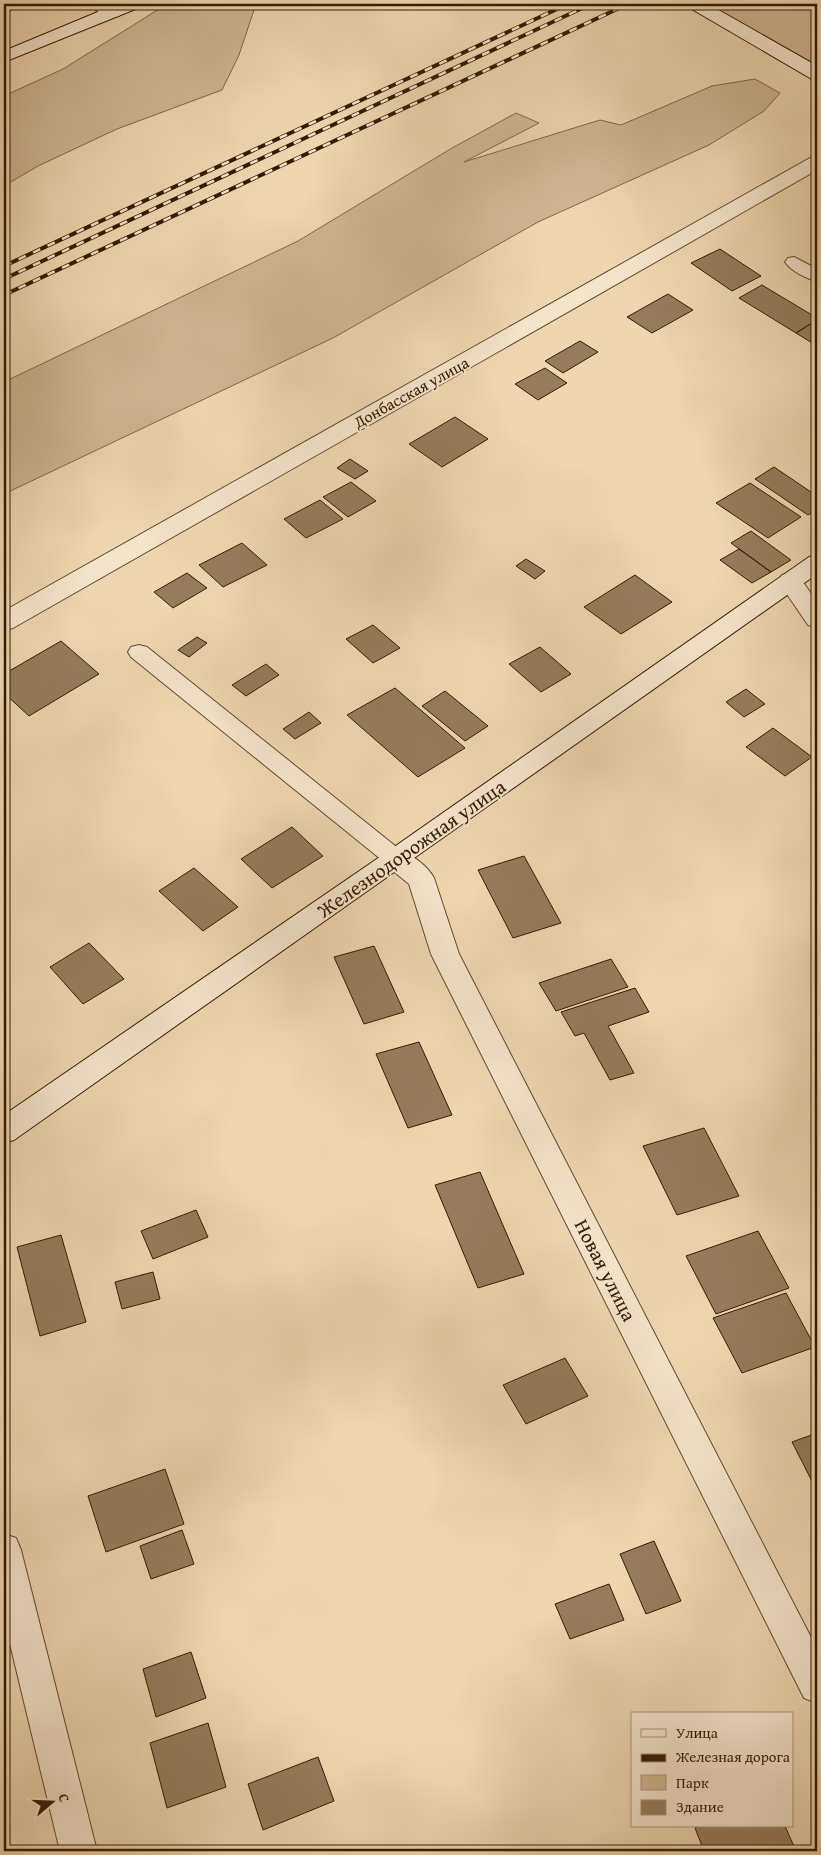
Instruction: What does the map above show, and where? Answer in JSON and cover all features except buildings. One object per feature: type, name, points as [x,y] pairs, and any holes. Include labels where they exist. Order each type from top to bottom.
[{"type":"street","points":[[4,57],[106,8],[132,4]]},
{"type":"street","points":[[696,4],[817,74]]},
{"type":"street","name":"Донбасская улица","points":[[4,622],[817,162]]},
{"type":"street","name":"Железнодорожная улица","points":[[4,1131],[396,859],[817,563]]},
{"type":"street","points":[[790,581],[817,619]]},
{"type":"street","name":"Новая улица","points":[[396,859],[421,878],[445,954],[817,1684]]},
{"type":"street","points":[[4,1550],[79,1851]]},
{"type":"lane","points":[[794,262],[817,276]]},
{"type":"lane","points":[[139,652],[396,859]]},
{"type":"green space","points":[[173,4],[250,4],[255,7],[239,55],[222,90],[117,129],[38,166],[4,186],[4,96],[63,69],[159,9]]},
{"type":"green space","points":[[707,4],[817,4],[817,65]]},
{"type":"green space","points":[[755,79],[780,93],[764,111],[709,145],[538,222],[333,338],[4,494],[4,382],[298,241],[452,148],[516,113],[539,123],[464,162],[600,120],[621,125],[712,86]]},
{"type":"railway","points":[[4,266],[568,4]]},
{"type":"railway","points":[[4,279],[591,4]]},
{"type":"railway","points":[[4,295],[628,4]]}]
